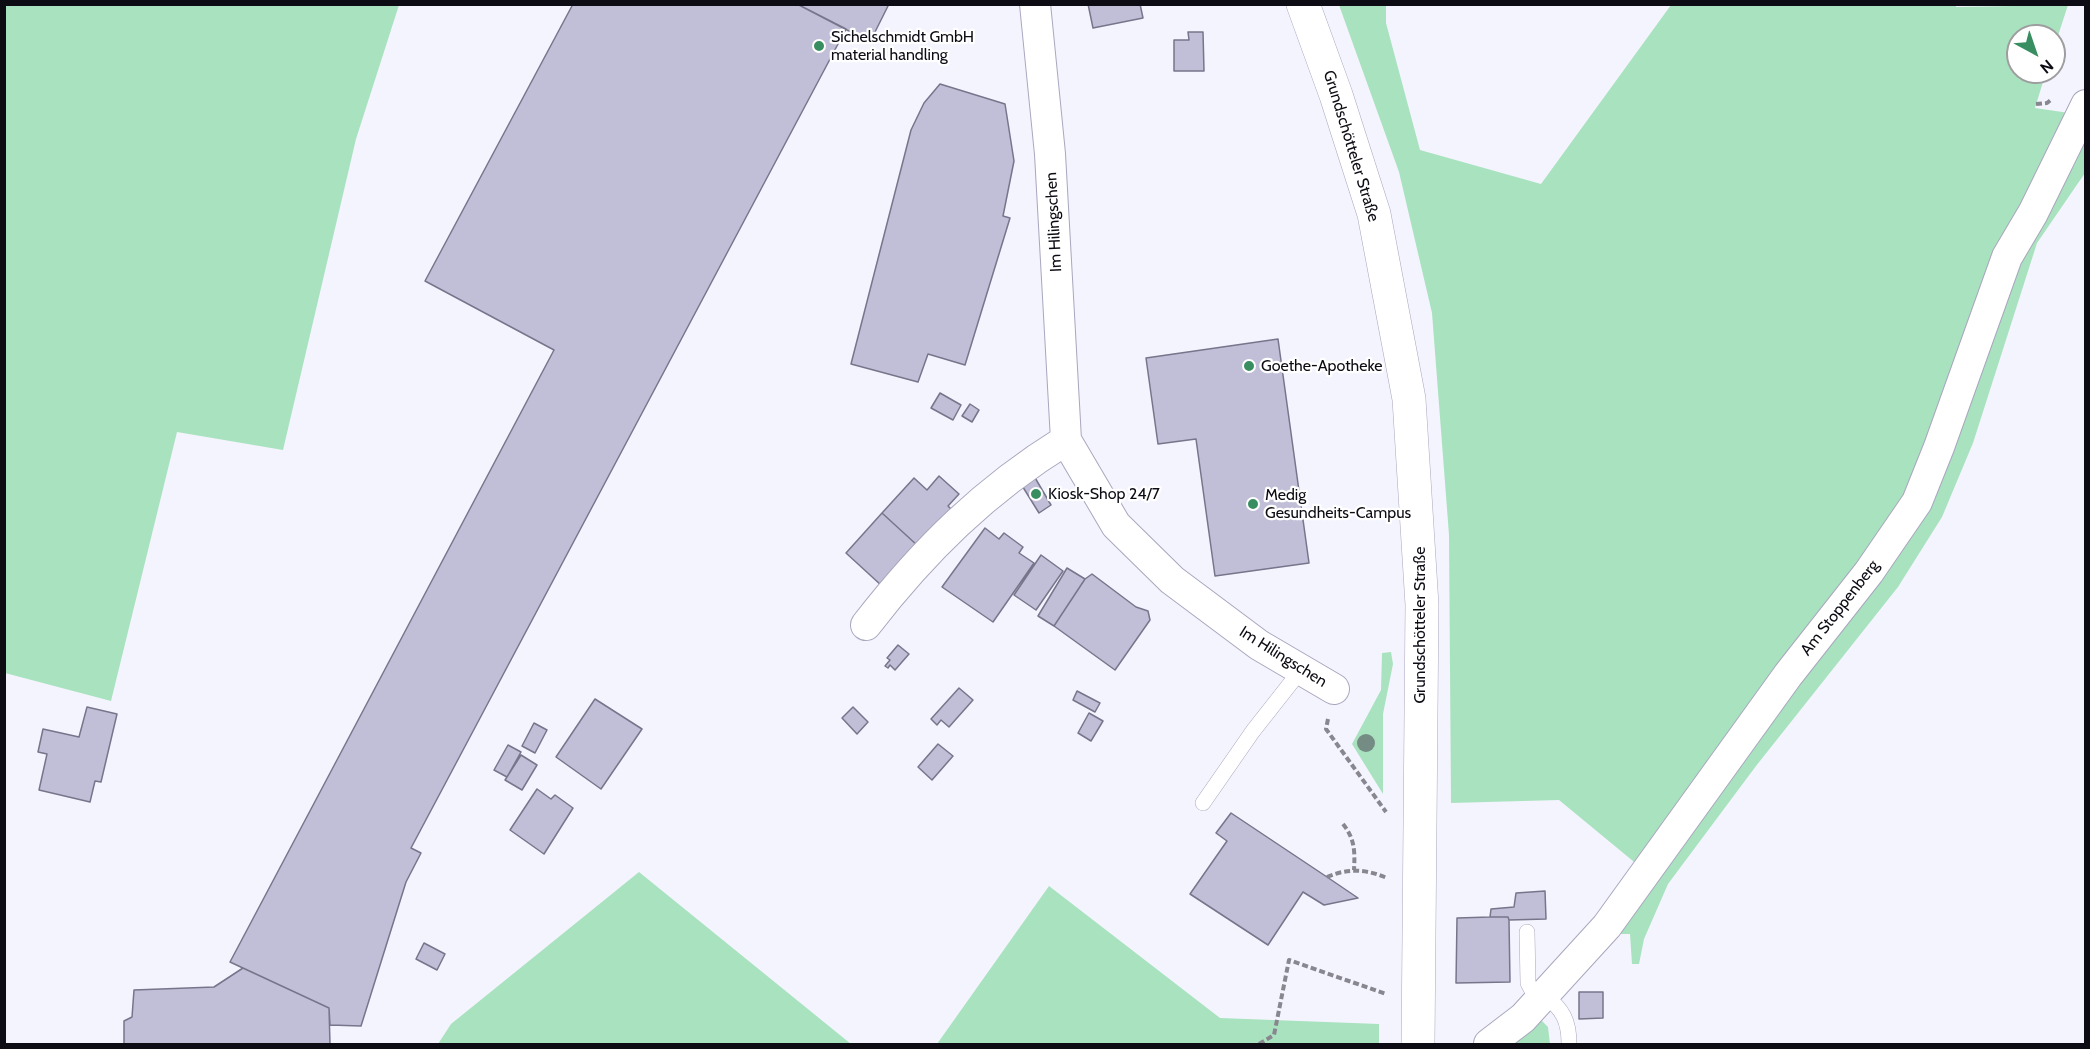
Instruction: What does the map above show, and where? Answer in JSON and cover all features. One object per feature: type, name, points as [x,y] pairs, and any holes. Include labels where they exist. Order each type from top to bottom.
[{"type":"main road","name":"Grundschötteler Straße","points":[[1303,4],[1336,95],[1374,214],[1410,399],[1422,605],[1418,1044]]},
{"type":"street","name":"Im Hilingschen","points":[[1035,4],[1050,154],[1066,440],[1116,525],[1172,580],[1259,645],[1334,689]]},
{"type":"street","name":"Am Stoppenberg","points":[[1489,1044],[1501,1037],[1541,998],[1607,926],[1761,712],[1869,572],[1917,502],[2007,257],[2033,213],[2085,105]]},
{"type":"street","points":[[866,625],[945,533],[988,494],[1066,440]]},
{"type":"lane","points":[[1203,803],[1253,731],[1301,670]]},
{"type":"lane","points":[[1527,932],[1528,983],[1541,998],[1564,1014],[1568,1023],[1569,1044]]},
{"type":"path","points":[[1334,689],[1326,729],[1420,857]]},
{"type":"path","points":[[1343,824],[1351,833],[1355,848],[1354,870]]},
{"type":"path","points":[[1327,877],[1354,870],[1377,874],[1420,893]]},
{"type":"path","points":[[1259,1044],[1274,1035],[1289,960],[1418,1006]]},
{"type":"green space","points":[[1956,4],[1956,7],[2068,5],[2062,24],[2006,24],[2006,84],[2042,84],[2035,108],[2076,114],[1911,497],[1639,866],[1559,800],[1451,803],[1449,535],[1432,313],[1399,172],[1339,5],[1386,5],[1386,23],[1420,150],[1541,184],[1671,5]]},
{"type":"green space","points":[[4,5],[399,5],[356,139],[283,450],[177,432],[111,701],[5,673]]},
{"type":"green space","points":[[2085,118],[2085,173],[2037,243],[1973,443],[1942,517],[1898,587],[1756,766],[1668,884],[1644,939],[1639,964],[1632,964],[1630,934],[1606,934],[1877,572]]},
{"type":"green space","points":[[1391,652],[1393,664],[1383,714],[1383,794],[1352,744],[1381,690],[1382,653]]},
{"type":"green space","points":[[639,872],[851,1044],[438,1044],[451,1024]]},
{"type":"green space","points":[[1049,886],[1220,1018],[1379,1024],[1379,1044],[937,1044]]},
{"type":"green space","points":[[1540,1019],[1548,1027],[1550,1044],[1509,1044]]},
{"type":"building","points":[[573,4],[797,4],[846,29],[411,848],[421,853],[406,882],[361,1026],[330,1025],[329,1008],[230,962],[554,350],[425,281]]},
{"type":"building","points":[[797,4],[889,4],[870,42]]},
{"type":"building","points":[[1088,4],[1140,4],[1143,18],[1093,28]]},
{"type":"building","points":[[1188,32],[1203,32],[1204,71],[1174,71],[1174,40],[1189,40]]},
{"type":"building","points":[[940,84],[1005,104],[1014,161],[1003,216],[1010,218],[965,365],[928,354],[918,382],[851,364],[911,130],[924,103]]},
{"type":"building","name":"Medig Gesundheits-Campus","points":[[1278,339],[1309,563],[1215,576],[1196,439],[1158,444],[1146,358]]},
{"type":"building","points":[[940,393],[961,405],[953,420],[931,408]]},
{"type":"building","points":[[970,404],[979,410],[972,422],[962,416]]},
{"type":"building","points":[[939,476],[959,494],[948,506],[951,509],[918,546],[882,513],[914,478],[927,490]]},
{"type":"building","name":"Kiosk-Shop 24/7","points":[[1034,476],[1051,505],[1039,513],[1021,484]]},
{"type":"building","points":[[882,513],[918,546],[882,586],[846,553]]},
{"type":"building","points":[[985,528],[999,539],[1004,533],[1023,547],[1019,553],[1034,563],[993,622],[942,587]]},
{"type":"building","points":[[1041,555],[1063,571],[1036,610],[1014,595]]},
{"type":"building","points":[[1067,568],[1085,579],[1054,626],[1038,616]]},
{"type":"building","points":[[1092,574],[1136,607],[1148,611],[1150,620],[1115,670],[1054,626],[1085,579]]},
{"type":"building","points":[[898,645],[909,654],[895,670],[890,665],[888,668],[885,666],[890,660],[887,658]]},
{"type":"building","points":[[959,688],[973,700],[949,727],[941,720],[937,725],[931,719]]},
{"type":"building","points":[[1077,691],[1100,703],[1095,712],[1073,700]]},
{"type":"building","points":[[595,699],[642,729],[601,789],[556,757]]},
{"type":"building","points":[[87,707],[117,714],[101,782],[95,781],[90,802],[39,790],[47,754],[38,752],[43,729],[79,737]]},
{"type":"building","points":[[853,707],[868,722],[857,734],[842,718]]},
{"type":"building","points":[[1089,713],[1103,721],[1091,741],[1078,733]]},
{"type":"building","points":[[534,723],[547,730],[535,753],[522,746]]},
{"type":"building","points":[[938,744],[953,756],[932,780],[918,767]]},
{"type":"building","points":[[508,745],[521,752],[507,777],[494,770]]},
{"type":"building","points":[[521,755],[537,765],[522,790],[505,780]]},
{"type":"building","points":[[537,789],[551,799],[555,795],[573,808],[544,854],[510,830]]},
{"type":"building","points":[[1231,813],[1358,898],[1324,905],[1303,892],[1268,945],[1190,894],[1227,841],[1216,833]]},
{"type":"building","points":[[1545,891],[1546,919],[1509,920],[1508,917],[1490,917],[1491,909],[1514,907],[1516,893]]},
{"type":"building","points":[[1508,917],[1510,982],[1456,983],[1457,918]]},
{"type":"building","points":[[424,943],[445,954],[437,970],[416,959]]},
{"type":"building","points":[[243,968],[329,1008],[330,1044],[124,1044],[124,1021],[132,1017],[134,990],[214,987]]},
{"type":"building","points":[[1579,992],[1603,992],[1603,1018],[1579,1019]]},
{"type":"place","name":"Sichelschmidt GmbH material handling","points":[[819,46]]},
{"type":"place","name":"Goethe-Apotheke","points":[[1249,366]]},
{"type":"place","name":"Kiosk-Shop 24/7","points":[[1036,494]]},
{"type":"place","name":"Medig Gesundheits-Campus","points":[[1253,504]]}]
